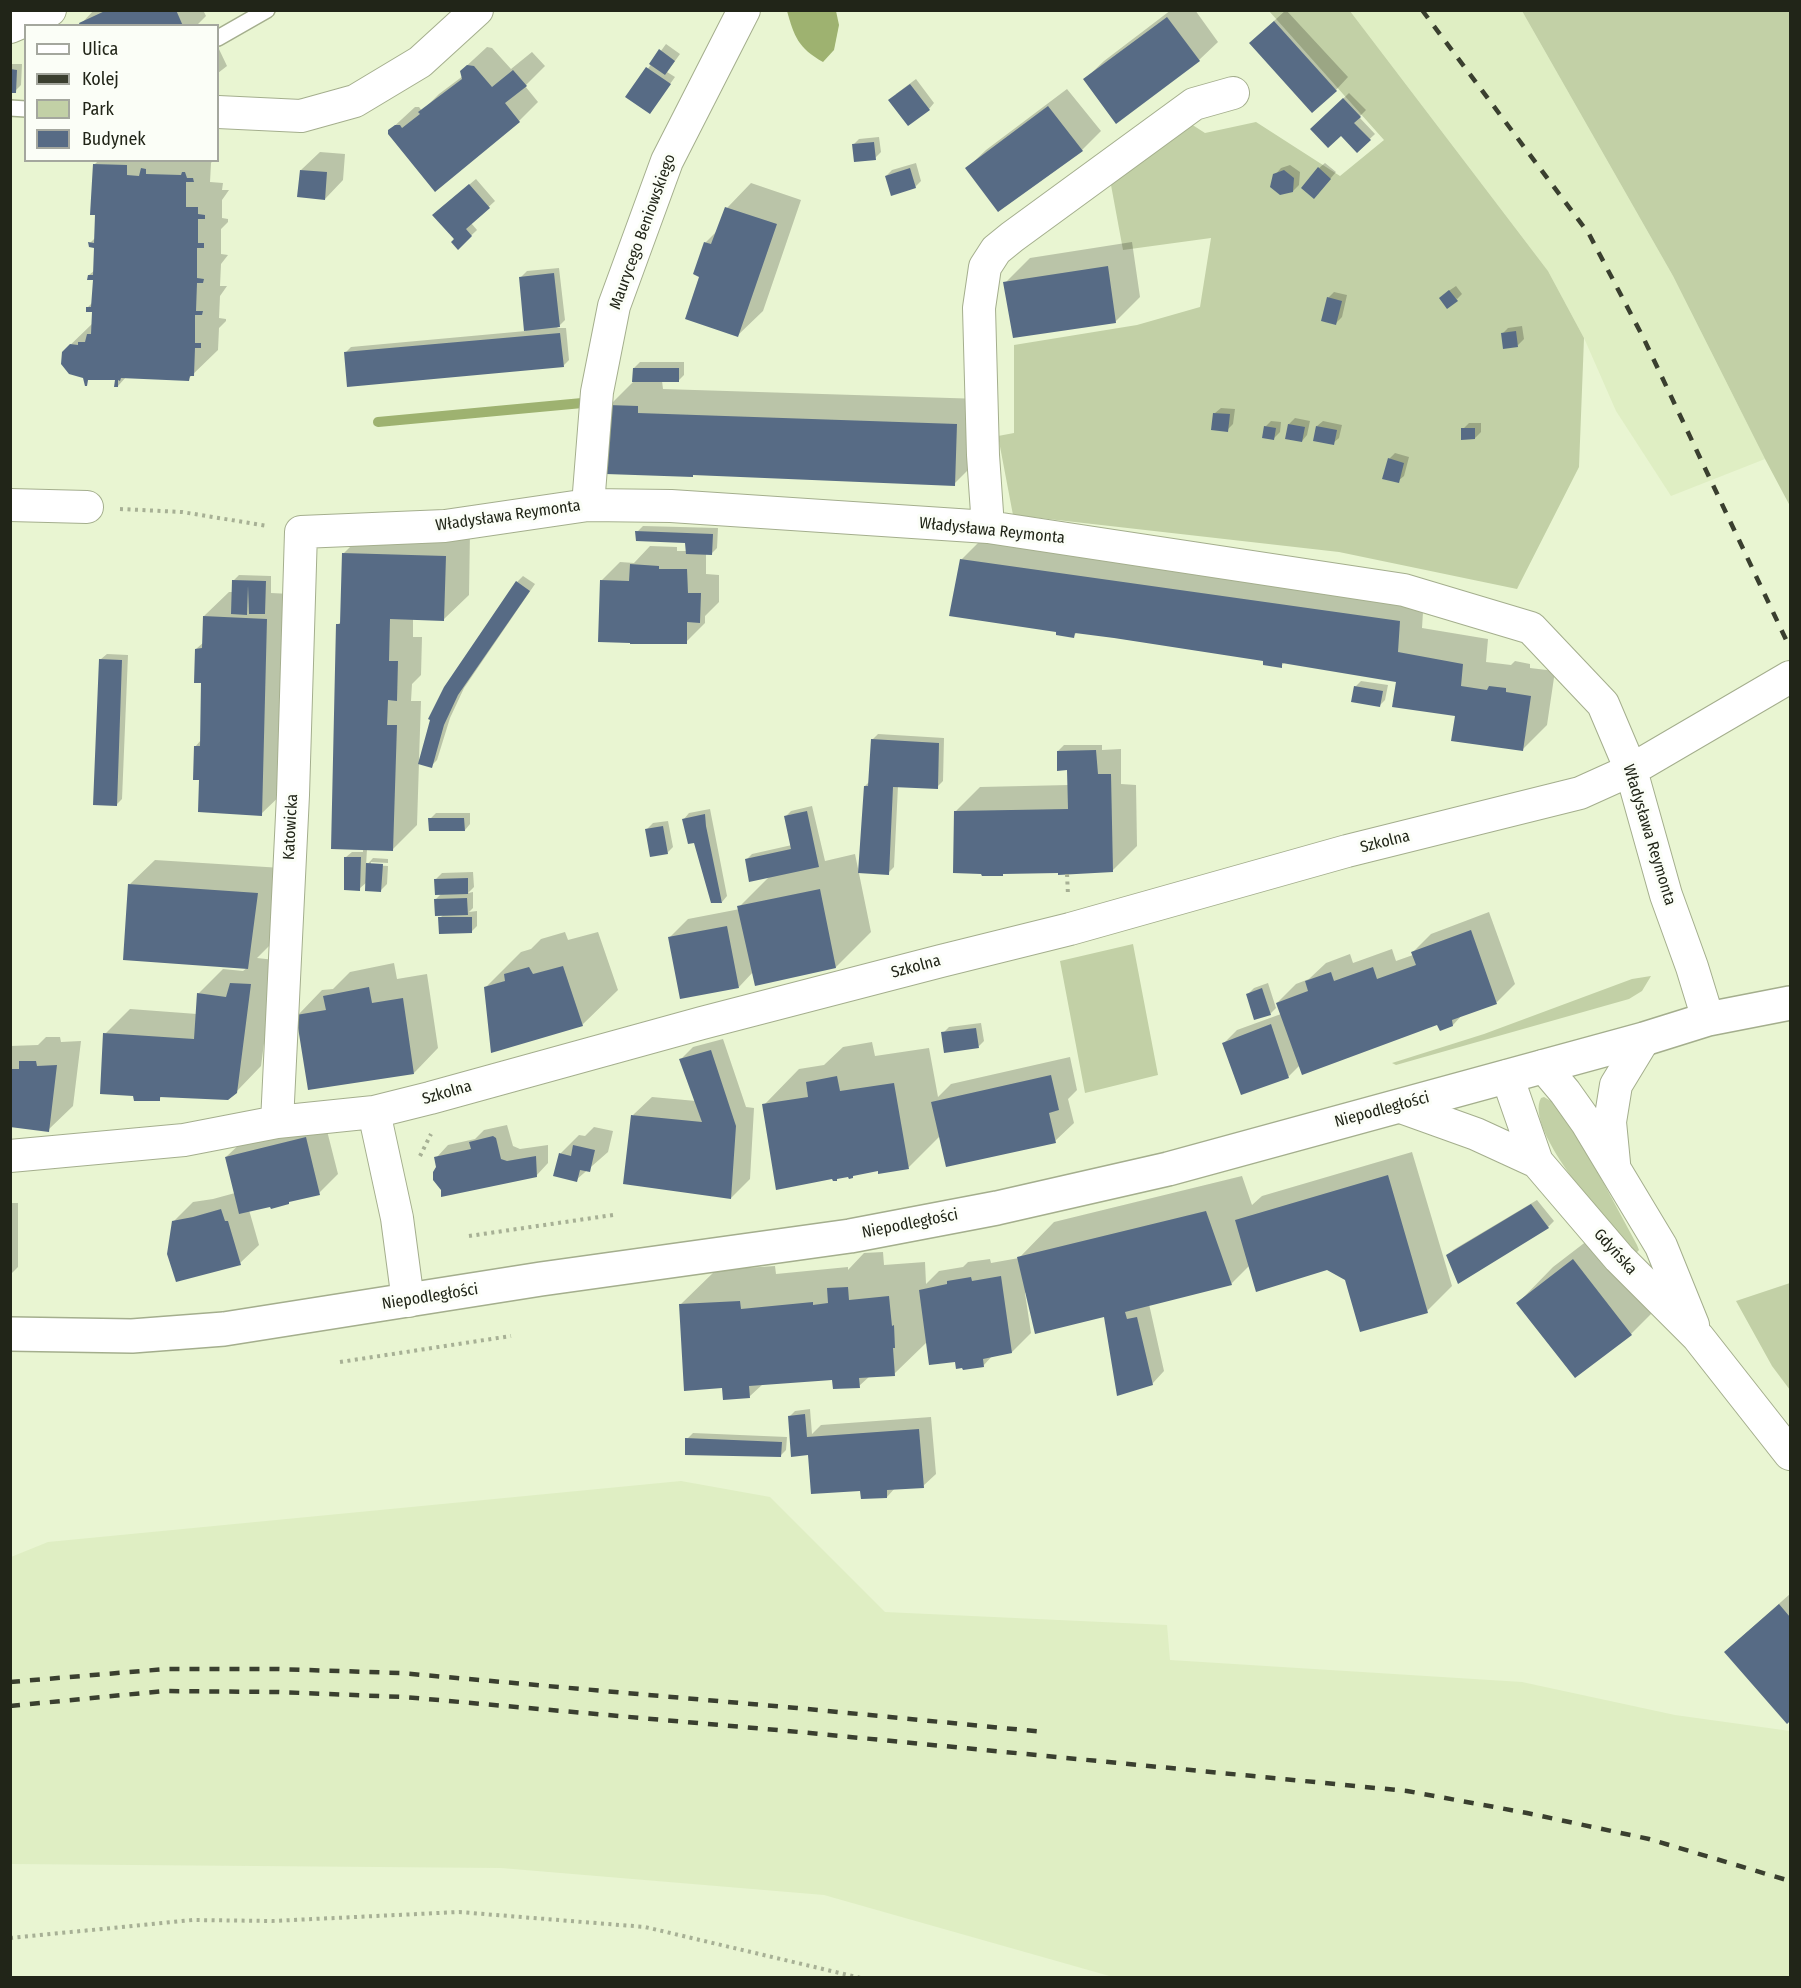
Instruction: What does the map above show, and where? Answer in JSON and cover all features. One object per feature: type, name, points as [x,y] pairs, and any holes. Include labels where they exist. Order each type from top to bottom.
[{"type":"main road","name":"Niepodległości","points":[[10,1334],[132,1336],[224,1329],[542,1279],[850,1236],[997,1208],[1168,1169],[1644,1039],[1708,1019],[1791,1003]]},
{"type":"street","points":[[10,27],[50,10]]},
{"type":"street","points":[[219,112],[301,116],[355,101],[420,62],[477,10]]},
{"type":"street","name":"Maurycego Beniowskiego","points":[[588,505],[597,392],[614,306],[667,161],[744,10]]},
{"type":"street","points":[[988,527],[983,455],[979,308],[985,267],[996,250],[1012,237],[1194,104],[1233,93]]},
{"type":"street","points":[[10,505],[87,507]]},
{"type":"street","name":"Władysława Reymonta","points":[[301,532],[445,526],[588,505],[671,506],[988,527],[1404,590],[1531,628],[1603,704],[1631,770],[1666,895],[1708,1019]]},
{"type":"street","name":"Katowicka","points":[[277,1122],[293,795],[301,532]]},
{"type":"street","name":"Szkolna","points":[[10,1156],[184,1140],[277,1122],[374,1112],[713,1020],[1070,929],[1347,851],[1580,793],[1631,770],[1791,677]]},
{"type":"street","name":"Gdyńska","points":[[1614,1166],[1610,1122],[1616,1085],[1644,1039]]},
{"type":"street","name":"Gdyńska","points":[[1543,1066],[1565,1092],[1614,1166],[1661,1246],[1698,1337]]},
{"type":"street","name":"Gdyńska","points":[[1507,1076],[1537,1162],[1619,1258],[1698,1337],[1791,1454]]},
{"type":"street","name":"Gdyńska","points":[[1398,1106],[1476,1134],[1537,1162]]},
{"type":"street","points":[[374,1112],[397,1218],[408,1301]]},
{"type":"lane","points":[[219,37],[267,10]]},
{"type":"path","points":[[87,507],[182,512],[301,532]]},
{"type":"path","points":[[469,1236],[613,1215]]},
{"type":"path","points":[[340,1362],[511,1336]]},
{"type":"path","points":[[10,1938],[193,1920],[272,1922],[459,1912],[645,1927],[861,1977]]},
{"type":"shaded area","points":[[787,11],[836,11],[839,25],[834,50],[823,62],[808,52],[798,41]]},
{"type":"shaded area","points":[[1350,11],[1522,11],[1673,276],[1765,459],[1671,496],[1616,411],[1584,338],[1548,271]]},
{"type":"shaded area","points":[[681,1481],[770,1497],[885,1612],[1167,1625],[1170,1660],[1522,1682],[1675,1715],[1790,1731],[1790,1977],[1113,1977],[824,1895],[501,1868],[11,1864],[11,1557],[48,1542]]},
{"type":"green space","points":[[1269,11],[1350,11],[1548,271],[1584,338],[1579,467],[1517,589],[1339,552],[1013,515],[998,436],[1014,433],[1014,345],[1137,325],[1200,307],[1211,238],[1123,250],[1111,185],[1191,124],[1205,133],[1256,122],[1340,176],[1384,140]]},
{"type":"green space","points":[[1522,11],[1790,11],[1790,506],[1673,276]]},
{"type":"green space","points":[[1133,944],[1158,1075],[1085,1093],[1060,961]]},
{"type":"green space","points":[[1651,976],[1642,991],[1629,999],[1396,1065],[1392,1063],[1484,1034],[1632,979]]},
{"type":"green space","points":[[1544,1097],[1556,1104],[1568,1117],[1637,1245],[1639,1250],[1636,1253],[1589,1201],[1556,1154],[1539,1113],[1541,1098]]},
{"type":"green space","points":[[1790,1283],[1790,1390],[1772,1366],[1736,1301]]},
{"type":"building","points":[[107,10],[176,10],[182,24],[79,24]]},
{"type":"building","points":[[1167,17],[1200,61],[1116,124],[1083,79]]},
{"type":"building","points":[[1274,21],[1337,91],[1312,113],[1249,43]]},
{"type":"building","points":[[659,49],[675,61],[665,75],[649,64]]},
{"type":"building","points":[[467,65],[474,66],[492,87],[513,70],[527,86],[505,103],[520,122],[435,192],[388,134],[388,130],[395,125],[400,125],[402,128],[420,114],[418,112],[462,79],[460,71]]},
{"type":"building","points":[[646,67],[671,84],[650,114],[625,97]]},
{"type":"building","points":[[10,69],[17,70],[16,93],[10,93]]},
{"type":"building","points":[[910,84],[930,110],[908,126],[888,100]]},
{"type":"building","points":[[1343,98],[1361,117],[1354,123],[1371,140],[1357,153],[1341,136],[1328,148],[1310,129]]},
{"type":"building","points":[[1048,106],[1083,151],[998,212],[965,168]]},
{"type":"building","points":[[874,142],[876,160],[854,162],[852,144]]},
{"type":"building","points":[[93,164],[127,165],[127,175],[139,176],[141,168],[146,169],[146,174],[181,175],[185,172],[187,178],[193,178],[194,182],[186,182],[186,207],[198,207],[198,214],[205,215],[205,219],[198,219],[198,243],[204,243],[204,248],[197,248],[197,278],[204,279],[203,283],[197,283],[196,311],[203,311],[202,315],[195,315],[195,343],[201,343],[201,348],[195,348],[194,376],[190,376],[189,381],[121,378],[120,381],[118,380],[118,387],[114,387],[115,380],[88,380],[85,386],[83,378],[69,374],[61,364],[62,352],[70,344],[78,345],[78,342],[85,342],[87,334],[91,334],[92,312],[86,312],[86,307],[91,307],[93,280],[87,280],[88,275],[93,275],[94,248],[89,247],[88,242],[94,243],[95,215],[90,215]]},
{"type":"building","points":[[1318,167],[1331,179],[1314,199],[1301,188]]},
{"type":"building","points":[[910,168],[916,188],[891,196],[885,176]]},
{"type":"building","points":[[300,170],[327,172],[325,200],[297,197]]},
{"type":"building","points":[[1284,170],[1294,178],[1293,192],[1280,195],[1270,187],[1273,174]]},
{"type":"building","points":[[469,184],[490,208],[466,229],[472,236],[458,250],[451,242],[454,239],[432,215]]},
{"type":"building","points":[[725,207],[777,224],[738,337],[685,319],[699,277],[693,274],[704,242],[711,244]]},
{"type":"building","points":[[1108,266],[1116,323],[1013,338],[1003,282]]},
{"type":"building","points":[[554,273],[560,327],[524,331],[519,277]]},
{"type":"building","points":[[1449,290],[1458,301],[1447,309],[1439,298]]},
{"type":"building","points":[[1327,297],[1342,301],[1336,325],[1321,321]]},
{"type":"building","points":[[1516,331],[1518,347],[1503,349],[1501,333]]},
{"type":"building","points":[[560,333],[564,367],[347,387],[344,352]]},
{"type":"building","points":[[633,368],[679,368],[679,382],[632,382]]},
{"type":"building","points":[[608,405],[638,406],[638,413],[957,424],[955,486],[693,475],[693,477],[606,474]]},
{"type":"building","points":[[1213,413],[1230,414],[1228,432],[1211,430]]},
{"type":"building","points":[[1288,424],[1305,427],[1302,442],[1285,439]]},
{"type":"building","points":[[1264,426],[1276,428],[1274,440],[1262,438]]},
{"type":"building","points":[[1316,426],[1337,430],[1334,445],[1313,441]]},
{"type":"building","points":[[1461,428],[1475,428],[1475,439],[1461,440]]},
{"type":"building","points":[[1388,458],[1404,463],[1399,483],[1382,479]]},
{"type":"building","points":[[635,531],[713,534],[712,555],[686,554],[685,543],[636,541]]},
{"type":"building","points":[[342,553],[446,556],[444,621],[390,619],[389,661],[398,661],[397,701],[388,700],[387,725],[397,725],[393,851],[331,849],[336,624],[340,624]]},
{"type":"building","points":[[960,559],[1400,621],[1398,652],[1463,664],[1461,686],[1487,690],[1489,686],[1506,688],[1506,692],[1531,696],[1523,751],[1451,741],[1455,716],[1392,707],[1396,682],[1282,663],[1282,668],[1263,665],[1263,661],[1114,638],[1075,633],[1074,638],[1056,635],[1056,632],[949,616]]},
{"type":"building","points":[[630,564],[659,566],[659,569],[687,569],[688,593],[701,593],[700,623],[687,622],[687,644],[598,642],[600,580],[629,581]]},
{"type":"building","points":[[232,580],[266,581],[265,614],[249,614],[248,586],[247,615],[231,614]]},
{"type":"building","points":[[516,581],[530,591],[458,695],[444,725],[432,768],[418,764],[430,720],[428,719],[444,687]]},
{"type":"building","points":[[203,616],[267,619],[262,816],[198,812],[199,780],[193,780],[194,746],[200,746],[201,683],[194,683],[195,649],[202,648]]},
{"type":"building","points":[[99,659],[122,660],[117,806],[93,805]]},
{"type":"building","points":[[1354,686],[1383,691],[1380,707],[1351,702]]},
{"type":"building","points":[[871,739],[939,743],[938,789],[893,787],[889,875],[858,873],[864,786],[868,786]]},
{"type":"building","points":[[1096,750],[1098,774],[1111,774],[1113,872],[1058,875],[1058,873],[1003,874],[1003,876],[953,873],[954,811],[1068,809],[1067,770],[1057,771],[1057,751]]},
{"type":"building","points":[[807,811],[819,867],[749,882],[745,859],[791,849],[784,816]]},
{"type":"building","points":[[705,814],[722,903],[711,903],[694,843],[688,844],[682,819]]},
{"type":"building","points":[[428,818],[464,818],[465,831],[429,831]]},
{"type":"building","points":[[663,826],[668,854],[650,857],[645,829]]},
{"type":"building","points":[[344,857],[361,857],[360,891],[344,890]]},
{"type":"building","points":[[366,863],[383,864],[381,892],[365,891]]},
{"type":"building","points":[[468,878],[468,894],[435,895],[434,879]]},
{"type":"building","points":[[128,884],[258,893],[248,969],[123,960]]},
{"type":"building","points":[[820,889],[836,968],[755,986],[737,906]]},
{"type":"building","points":[[467,898],[468,915],[435,916],[434,899]]},
{"type":"building","points":[[438,917],[472,917],[472,933],[439,934]]},
{"type":"building","points":[[727,926],[739,988],[680,999],[668,937]]},
{"type":"building","points":[[1471,930],[1497,1004],[1452,1020],[1453,1026],[1440,1031],[1437,1025],[1302,1075],[1276,1003],[1308,991],[1305,981],[1331,972],[1334,981],[1373,967],[1377,979],[1416,965],[1411,952]]},
{"type":"building","points":[[563,966],[583,1026],[491,1053],[484,987],[505,981],[504,974],[529,967],[533,974]]},
{"type":"building","points":[[230,983],[251,984],[237,1093],[228,1100],[160,1097],[160,1101],[134,1101],[133,1096],[100,1094],[103,1033],[194,1039],[197,993],[226,997]]},
{"type":"building","points":[[369,987],[372,1003],[403,998],[414,1074],[308,1090],[296,1015],[326,1010],[323,996]]},
{"type":"building","points":[[1262,988],[1271,1015],[1254,1020],[1246,994]]},
{"type":"building","points":[[1271,1024],[1289,1078],[1241,1095],[1222,1043]]},
{"type":"building","points":[[976,1028],[979,1048],[944,1053],[941,1032]]},
{"type":"building","points":[[711,1050],[736,1126],[731,1199],[623,1184],[631,1115],[702,1122],[679,1059]]},
{"type":"building","points":[[19,1061],[36,1061],[37,1066],[57,1065],[49,1132],[10,1127],[10,1069],[19,1069]]},
{"type":"building","points":[[1051,1075],[1059,1110],[1049,1113],[1056,1143],[946,1167],[931,1102]]},
{"type":"building","points":[[837,1076],[840,1091],[894,1083],[909,1169],[878,1174],[878,1171],[853,1176],[849,1179],[848,1177],[833,1181],[832,1179],[776,1190],[762,1104],[808,1097],[806,1082]]},
{"type":"building","points":[[493,1136],[496,1138],[501,1159],[507,1161],[536,1156],[537,1177],[441,1197],[441,1190],[433,1180],[436,1167],[434,1157],[471,1149],[469,1142]]},
{"type":"building","points":[[306,1137],[320,1195],[271,1209],[270,1207],[239,1214],[225,1157]]},
{"type":"building","points":[[573,1145],[595,1150],[590,1172],[580,1170],[577,1182],[553,1176],[559,1153],[571,1156]]},
{"type":"building","points":[[1388,1175],[1428,1313],[1360,1332],[1345,1280],[1327,1270],[1256,1292],[1235,1220]]},
{"type":"building","points":[[1531,1204],[1549,1228],[1458,1284],[1446,1255]]},
{"type":"building","points":[[221,1209],[225,1221],[228,1221],[241,1265],[176,1282],[167,1254],[172,1221]]},
{"type":"building","points":[[1206,1211],[1232,1285],[1125,1312],[1127,1319],[1137,1317],[1153,1385],[1117,1396],[1104,1317],[1035,1334],[1017,1257]]},
{"type":"building","points":[[1573,1259],[1632,1335],[1575,1378],[1516,1303]]},
{"type":"building","points":[[1001,1276],[1012,1353],[983,1359],[984,1367],[956,1369],[955,1362],[929,1365],[919,1290],[947,1284],[947,1281],[971,1277],[972,1281]]},
{"type":"building","points":[[848,1287],[849,1300],[889,1296],[892,1326],[894,1325],[895,1376],[859,1378],[860,1388],[833,1389],[832,1380],[749,1386],[750,1398],[723,1400],[722,1388],[684,1391],[679,1304],[740,1301],[741,1309],[813,1302],[813,1305],[828,1303],[827,1288]]},
{"type":"building","points":[[805,1414],[807,1437],[919,1429],[924,1488],[887,1490],[887,1498],[861,1499],[860,1491],[811,1494],[808,1455],[791,1457],[788,1416]]},
{"type":"building","points":[[685,1438],[782,1442],[781,1457],[685,1455]]},
{"type":"building","points":[[1779,1604],[1790,1617],[1790,1721],[1787,1724],[1724,1652]]},
{"type":"waterway","points":[[378,422],[593,402]]},
{"type":"railway","points":[[1422,10],[1589,234],[1643,337],[1790,648]]},
{"type":"railway","points":[[10,1682],[166,1669],[277,1669],[400,1673],[1044,1732]]},
{"type":"railway","points":[[10,1706],[164,1691],[277,1692],[404,1697],[799,1732],[1407,1791],[1649,1839],[1790,1881]]}]
